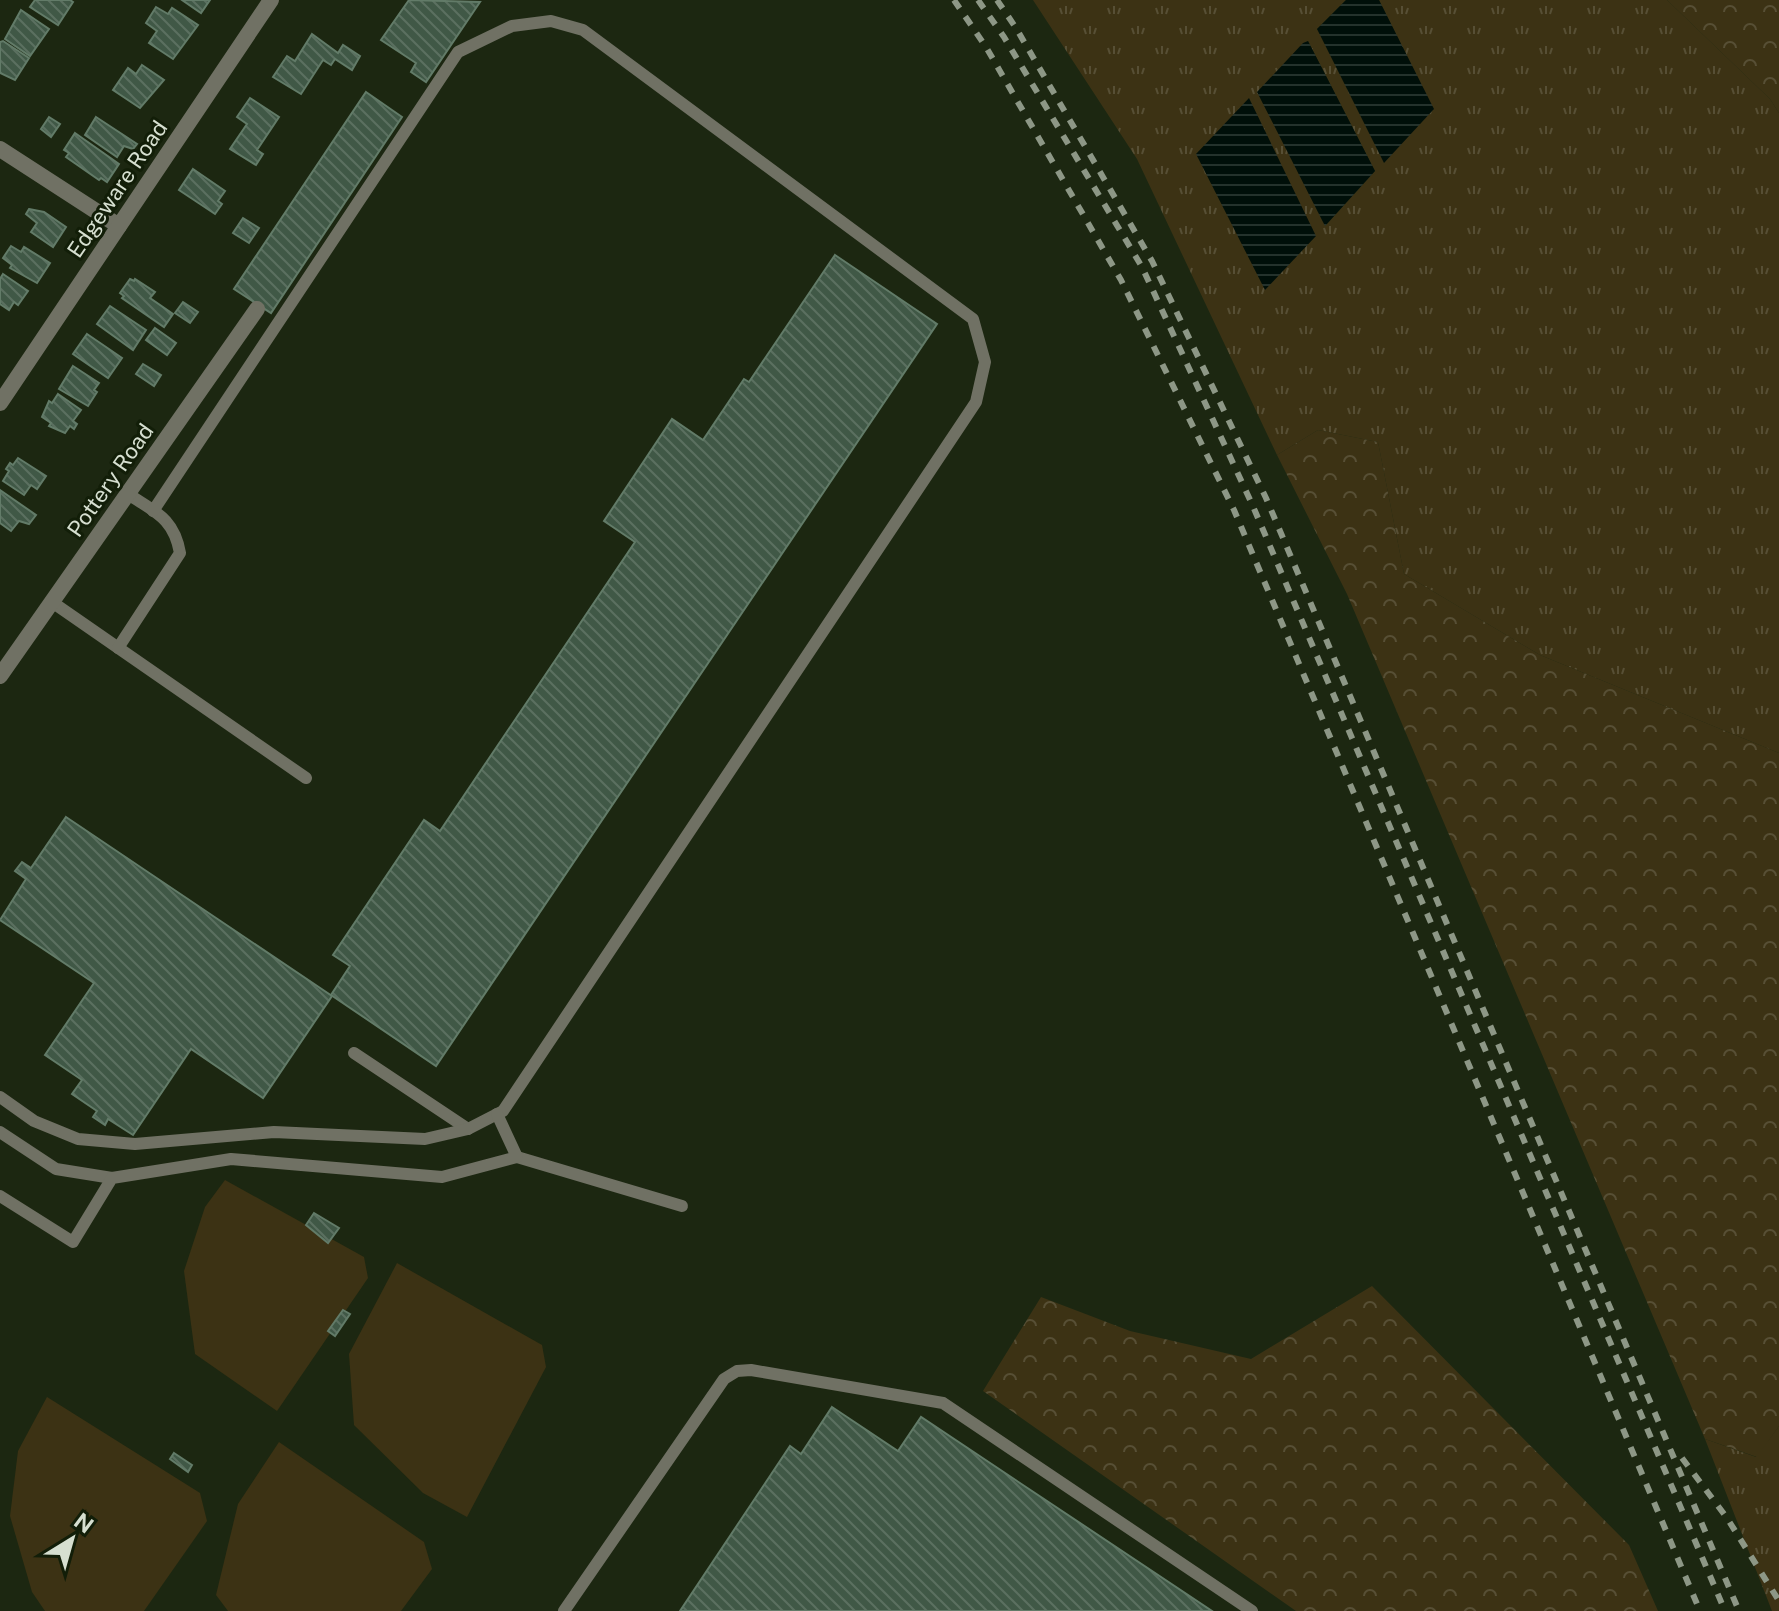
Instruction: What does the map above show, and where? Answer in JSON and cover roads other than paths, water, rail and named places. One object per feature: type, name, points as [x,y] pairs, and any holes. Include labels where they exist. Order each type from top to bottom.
[{"type":"street","name":"Edgeware Road","points":[[0,403],[271,0]]},
{"type":"street","points":[[0,149],[119,226]]},
{"type":"street","name":"Pottery Road","points":[[0,676],[257,309]]},
{"type":"lane","points":[[0,1097],[34,1121],[78,1139],[135,1144],[274,1132],[425,1139],[468,1129],[503,1111],[976,402],[985,362],[973,319],[583,30],[551,21],[512,26],[458,52],[153,511]]},
{"type":"lane","points":[[118,648],[180,553],[177,535],[167,519],[128,494]]},
{"type":"lane","points":[[52,602],[306,778]]},
{"type":"lane","points":[[354,1053],[468,1129]]},
{"type":"lane","points":[[497,1114],[517,1157]]},
{"type":"lane","points":[[0,1132],[56,1169],[112,1178],[231,1159],[442,1177],[517,1157],[682,1206]]},
{"type":"lane","points":[[0,1196],[73,1242],[112,1178]]},
{"type":"lane","points":[[564,1611],[724,1379],[737,1371],[751,1370],[943,1403],[1252,1611]]},
{"type":"railway","points":[[954,0],[986,47],[1121,280],[1234,510],[1700,1611]]},
{"type":"railway","points":[[978,0],[1004,37],[1142,267],[1252,504],[1725,1611]]},
{"type":"railway","points":[[997,0],[1152,261],[1266,498],[1739,1611]]},
{"type":"railway","points":[[1682,1458],[1727,1518],[1779,1601]]}]
